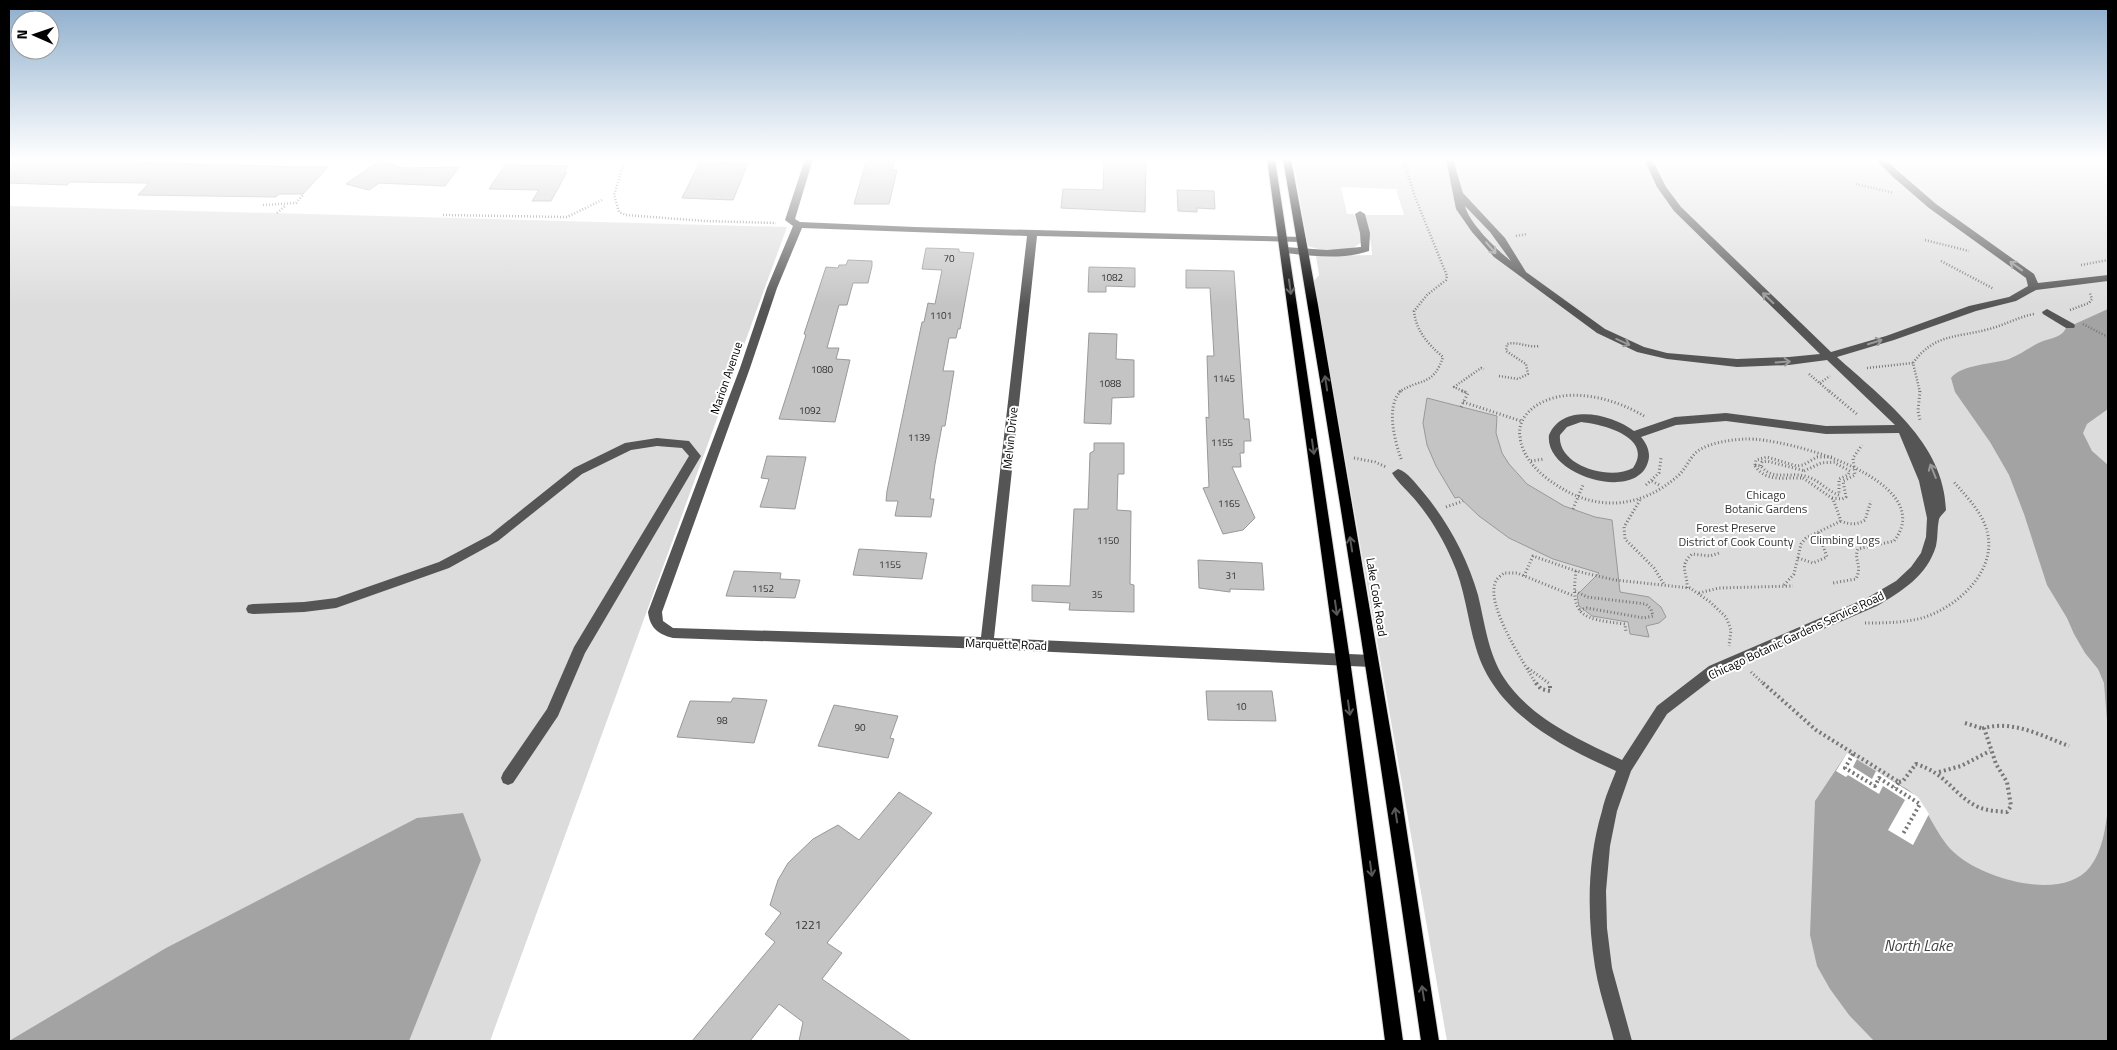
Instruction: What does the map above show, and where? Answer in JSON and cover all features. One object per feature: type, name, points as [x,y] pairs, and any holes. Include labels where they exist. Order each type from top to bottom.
[{"type":"main road","points":[[1279,208],[1343,660],[1394,1041]]},
{"type":"main road","name":"Lake Cook Road","points":[[1296,208],[1371,661],[1430,1041]]},
{"type":"street","name":"Marion Avenue","points":[[655,612],[796,224],[790,220],[792,208]]},
{"type":"street","points":[[1461,208],[1475,230],[1497,256],[1601,331],[1640,350],[1667,356],[1737,363],[1789,361],[1829,356],[1890,338],[1973,308],[2012,299],[2033,287],[2108,278]]},
{"type":"street","name":"Chicago Botanic Gardens Service Road","points":[[1623,1041],[1604,968],[1599,928],[1598,891],[1602,846],[1609,811],[1624,768],[1643,736],[1662,710],[1714,670],[1872,602],[1893,589],[1916,570],[1929,549],[1934,516],[1924,476],[1903,429],[1869,393],[1676,208]]},
{"type":"street","points":[[1937,208],[2030,276],[2033,287]]},
{"type":"street","points":[[1284,244],[1304,252],[1362,251],[1366,249],[1365,233],[1360,214]]},
{"type":"street","points":[[796,224],[1284,244],[1301,239]]},
{"type":"street","name":"Melvin Drive","points":[[987,643],[1032,233]]},
{"type":"street","points":[[2047,312],[2070,326]]},
{"type":"street","points":[[1632,436],[1641,446],[1644,456],[1642,465],[1635,473],[1623,477],[1608,478],[1578,469],[1562,456],[1554,442],[1555,433],[1560,426],[1581,418],[1608,422],[1632,436],[1675,421],[1726,417],[1826,430],[1903,429]]},
{"type":"street","points":[[253,609],[304,608],[336,603],[444,564],[494,538],[578,471],[628,446],[658,442],[685,444],[695,456],[579,651],[553,712],[508,778]]},
{"type":"street","points":[[1398,473],[1414,486],[1441,525],[1457,555],[1471,596],[1483,650],[1490,667],[1501,683],[1526,712],[1541,725],[1581,749],[1624,768]]},
{"type":"street","name":"Marquette Road","points":[[655,612],[656,623],[661,629],[673,633],[987,643],[1371,661]]},
{"type":"path","points":[[277,213],[282,208]]},
{"type":"path","points":[[442,215],[567,217],[586,208]]},
{"type":"path","points":[[617,208],[618,212],[626,216],[796,224]]},
{"type":"path","points":[[1414,486],[1400,456],[1396,440],[1394,413],[1397,394],[1402,390],[1426,382],[1441,364],[1443,357],[1422,335],[1416,325],[1414,311],[1427,295],[1446,280],[1447,276],[1420,208]]},
{"type":"path","points":[[1925,240],[1937,243]]},
{"type":"path","points":[[2080,265],[2108,260]]},
{"type":"path","points":[[1941,261],[1997,291]]},
{"type":"path","points":[[2035,314],[2070,310],[2089,303],[2091,296],[2085,289]]},
{"type":"path","points":[[1499,376],[1513,380],[1522,379],[1528,374],[1526,364],[1506,351],[1507,344],[1516,342],[1530,348],[1539,346]]},
{"type":"path","points":[[1861,369],[1913,363]]},
{"type":"path","points":[[1461,407],[1468,393],[1454,387],[1467,376],[1481,368],[1484,369]]},
{"type":"path","points":[[1807,372],[1859,415]]},
{"type":"path","points":[[1820,383],[1832,374]]},
{"type":"path","points":[[1463,402],[1521,421]]},
{"type":"path","points":[[1394,413],[1400,414]]},
{"type":"path","points":[[1664,584],[1654,568],[1626,539],[1624,527],[1626,520],[1640,500],[1681,473],[1691,457],[1700,450],[1726,442],[1748,440],[1806,448],[1833,457],[1850,473],[1843,484],[1846,497],[1842,499],[1831,498]]},
{"type":"path","points":[[1758,466],[1772,475],[1813,479],[1839,495],[1839,479],[1856,475],[1852,466],[1856,450],[1864,442],[1856,442]]},
{"type":"path","points":[[1638,488],[1652,481],[1661,467],[1661,453]]},
{"type":"path","points":[[1833,457],[1817,457],[1800,466],[1763,457],[1756,460],[1761,474],[1772,479],[1803,477],[1831,498],[1836,504],[1841,521]]},
{"type":"path","points":[[1338,458],[1375,462],[1398,473]]},
{"type":"path","points":[[1550,464],[1546,458],[1531,461],[1546,478],[1578,496],[1605,502],[1640,500]]},
{"type":"path","points":[[1758,466],[1762,462],[1767,461],[1805,471],[1821,464],[1837,461],[1852,466],[1893,495],[1902,512],[1898,538],[1894,541],[1858,549],[1857,558],[1860,571],[1856,579],[1832,583]]},
{"type":"path","points":[[1803,477],[1805,471]]},
{"type":"path","points":[[1652,481],[1661,486]]},
{"type":"path","points":[[1573,510],[1581,485],[1589,486]]},
{"type":"path","points":[[1784,585],[1794,574],[1801,544],[1806,538],[1841,521],[1853,524],[1862,522],[1867,516],[1871,501]]},
{"type":"path","points":[[1798,558],[1813,563],[1827,557],[1818,532]]},
{"type":"path","points":[[1687,588],[1687,574],[1682,566],[1689,556],[1695,553],[1710,556],[1719,553]]},
{"type":"path","points":[[1524,576],[1533,556],[1550,560],[1576,571],[1622,581],[1664,584],[1687,588],[1699,593],[1726,617],[1730,630],[1728,645],[1731,651]]},
{"type":"path","points":[[1576,571],[1574,596],[1575,604],[1579,610],[1590,617],[1625,624],[1626,632]]},
{"type":"path","points":[[1528,668],[1550,683],[1550,691],[1541,689],[1528,668],[1498,614],[1492,593],[1493,586],[1499,575],[1511,573],[1524,576],[1574,596]]},
{"type":"path","points":[[1699,593],[1709,590],[1793,586]]},
{"type":"path","points":[[1574,591],[1588,597],[1646,604],[1651,607],[1653,616],[1644,618],[1587,608],[1579,610]]},
{"type":"path","points":[[1747,668],[1816,730],[1898,782]]},
{"type":"path","points":[[1965,722],[1984,729]]},
{"type":"path","points":[[1984,729],[1989,725],[2015,726],[2070,746]]},
{"type":"path","points":[[1894,788],[1898,782],[1903,781],[1916,764],[1938,772],[1969,803],[1981,809],[2007,812],[2011,806],[2007,782],[1996,764],[1984,729]]},
{"type":"path","points":[[1938,772],[1961,766],[1990,750]]},
{"type":"path","points":[[1853,754],[1845,768],[1875,786],[1879,778],[1920,804],[1902,834]]},
{"type":"green space","points":[[9,208],[83,208],[787,227],[490,1041],[9,1041]]},
{"type":"green space","name":"Forest Preserve District of Cook County","points":[[1301,208],[1346,208],[1347,214],[1354,214],[1363,240],[1358,245],[1337,251],[1322,250],[1308,246]]},
{"type":"green space","name":"Forest Preserve District of Cook County","points":[[1402,208],[2108,208],[2108,1041],[1447,1041],[1314,281],[1319,275],[1316,256],[1372,255],[1371,243],[1363,215],[1404,215]]},
{"type":"water","points":[[2108,309],[2108,409],[2087,424],[2083,433],[2092,451],[2108,465],[2108,733],[2104,683],[2098,669],[2085,653],[2047,585],[2009,475],[1990,442],[1955,392],[1951,378],[1962,370],[2009,359],[2059,335],[2066,328]]},
{"type":"water","name":"North Lake","points":[[1847,753],[1912,793],[1944,841],[1957,855],[1970,864],[2004,879],[2043,885],[2062,883],[2078,878],[2090,867],[2098,854],[2108,809],[2108,1041],[1874,1041],[1849,1015],[1830,989],[1817,966],[1810,935],[1815,801]]},
{"type":"water","points":[[463,813],[481,860],[409,1041],[9,1041],[166,948],[417,818]]},
{"type":"pier","points":[[1847,753],[1857,759],[1853,767],[1872,779],[1876,771],[1918,797],[1929,814],[1913,845],[1888,830],[1905,800],[1883,786],[1879,794],[1848,775],[1846,777],[1836,771]]},
{"type":"building","points":[[1061,208],[1145,208],[1145,212]]},
{"type":"building","points":[[1178,208],[1197,208],[1197,212],[1178,211]]},
{"type":"building","points":[[926,248],[959,249],[959,252],[974,253],[960,329],[958,329],[956,338],[949,338],[943,371],[954,371],[945,426],[942,426],[935,464],[930,499],[934,499],[931,517],[895,516],[898,501],[886,501],[887,491],[922,322],[924,322],[928,303],[935,304],[942,270],[922,269]]},
{"type":"building","points":[[848,260],[872,261],[872,266],[868,283],[853,283],[847,305],[839,305],[827,348],[839,348],[836,359],[850,360],[835,422],[779,419],[826,267],[838,268],[839,265],[846,265]]},
{"type":"building","points":[[1089,267],[1135,268],[1135,287],[1106,286],[1106,292],[1088,292]]},
{"type":"building","points":[[1186,270],[1234,271],[1244,419],[1249,419],[1251,441],[1244,441],[1244,453],[1240,453],[1241,467],[1232,467],[1255,518],[1243,530],[1223,534],[1203,488],[1209,487],[1206,417],[1209,418],[1207,356],[1214,356],[1210,288],[1186,288]]},
{"type":"building","points":[[1089,333],[1117,334],[1116,359],[1134,360],[1134,397],[1112,398],[1111,424],[1084,423]]},
{"type":"building","points":[[1427,398],[1497,416],[1496,433],[1502,453],[1527,484],[1564,506],[1595,517],[1612,520],[1620,592],[1649,597],[1661,607],[1666,617],[1659,623],[1646,626],[1649,637],[1630,634],[1628,622],[1592,616],[1579,606],[1577,595],[1599,573],[1553,559],[1509,538],[1479,516],[1459,497],[1455,498],[1436,466],[1427,445],[1423,423]]},
{"type":"building","points":[[1094,443],[1124,443],[1124,474],[1118,474],[1117,510],[1131,511],[1130,584],[1134,585],[1134,612],[1069,610],[1070,603],[1032,601],[1032,585],[1070,586],[1074,509],[1088,509],[1090,453],[1094,451]]},
{"type":"building","points":[[767,456],[806,457],[795,509],[760,507],[769,479],[761,478]]},
{"type":"building","points":[[859,549],[927,553],[922,579],[853,575]]},
{"type":"building","points":[[1198,560],[1262,563],[1264,590],[1230,589],[1230,592],[1199,588]]},
{"type":"building","points":[[734,571],[781,573],[780,579],[800,580],[795,598],[726,596]]},
{"type":"building","points":[[1206,691],[1272,691],[1276,721],[1208,720]]},
{"type":"building","points":[[733,698],[767,700],[754,743],[677,737],[690,701],[731,702]]},
{"type":"building","points":[[834,705],[898,716],[890,738],[894,739],[888,758],[818,746]]},
{"type":"building","points":[[899,792],[932,813],[827,943],[842,953],[822,979],[911,1041],[799,1041],[803,1022],[779,1004],[750,1041],[692,1041],[775,942],[765,934],[781,913],[770,905],[778,880],[788,863],[813,839],[838,825],[859,840]]},
{"type":"park label","name":"Chicago Botanic Gardens","points":[[1766,501]]},
{"type":"park label","name":"Climbing Logs","points":[[1845,539]]}]
